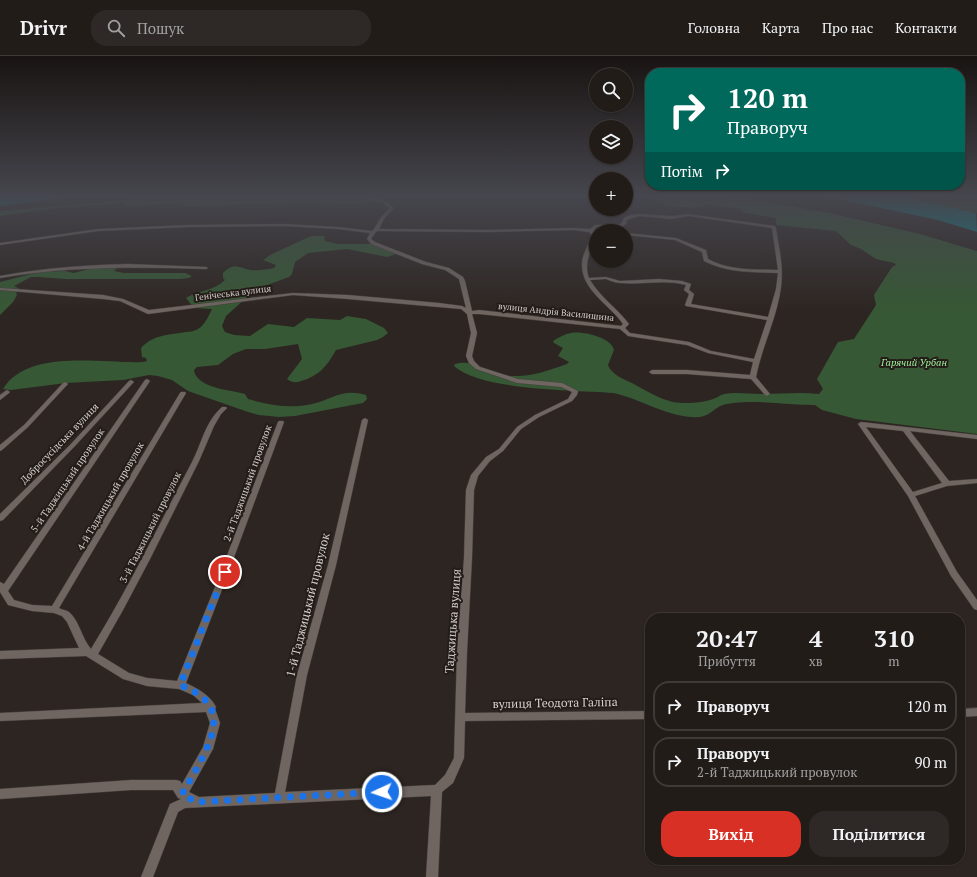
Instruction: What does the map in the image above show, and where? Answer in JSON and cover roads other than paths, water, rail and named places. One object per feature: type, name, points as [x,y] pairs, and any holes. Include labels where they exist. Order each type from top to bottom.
[{"type":"street","points":[[0,244],[68,234]]},
{"type":"street","points":[[373,234],[369,239],[373,243],[424,263],[447,269],[461,278],[463,281],[469,313]]},
{"type":"street","points":[[767,394],[754,377],[756,361],[779,290],[780,272],[775,234]]},
{"type":"street","points":[[633,235],[669,238],[681,241],[704,251],[706,260],[712,264],[722,267],[780,272]]},
{"type":"street","points":[[589,248],[585,258],[584,266],[588,279],[597,294],[617,311],[624,320],[626,324],[622,328]]},
{"type":"street","points":[[0,277],[44,270],[96,266],[206,268]]},
{"type":"street","points":[[588,279],[606,278],[620,282],[647,280],[682,282],[689,284],[686,290],[692,294],[688,305],[770,319]]},
{"type":"street","name":"Генічеська вулиця","points":[[0,289],[103,297],[122,300],[148,312],[293,294],[348,296],[439,304],[462,308],[469,313]]},
{"type":"street","name":"вулиця Андрія Василишина","points":[[469,313],[479,312],[622,328],[628,334],[689,344],[710,352],[756,361]]},
{"type":"street","name":"Таджицька вулиця","points":[[437,790],[449,779],[459,758],[462,652],[468,558],[470,490],[475,475],[488,459],[501,450],[519,428],[537,416],[564,404],[574,395],[575,391],[569,387],[552,383],[517,381],[478,368],[469,356],[474,333],[469,313]]},
{"type":"street","points":[[652,372],[687,372],[754,377]]},
{"type":"street","name":"5-й Таджицький провулок","points":[[2,588],[147,381]]},
{"type":"street","name":"Добросусідська вулиця","points":[[0,518],[72,446],[131,382]]},
{"type":"street","points":[[0,449],[26,426],[65,384]]},
{"type":"street","points":[[0,398],[7,392]]},
{"type":"street","name":"4-й Таджицький провулок","points":[[54,610],[183,392]]},
{"type":"street","name":"3-й Таджицький провулок","points":[[90,654],[110,626],[181,486],[197,460],[205,438],[217,416],[224,408]]},
{"type":"street","name":"1-й Таджицький провулок","points":[[279,798],[302,675],[332,565],[366,420]]},
{"type":"street","name":"2-й Таджицький провулок","points":[[180,685],[219,587],[281,422]]},
{"type":"street","points":[[977,437],[861,424],[911,495],[954,574],[977,607]]},
{"type":"street","points":[[904,428],[947,484]]},
{"type":"street","points":[[911,495],[947,484],[977,481]]},
{"type":"street","points":[[2,588],[11,603],[32,608],[54,610],[65,614],[71,620],[82,645],[90,654],[126,676],[147,682],[180,685],[196,692],[207,701],[215,723],[208,749],[182,794]]},
{"type":"street","points":[[0,655],[90,654]]},
{"type":"street","points":[[0,717],[210,707]]},
{"type":"street","points":[[965,713],[977,712]]},
{"type":"street","name":"вулиця Теодота Галіпа","points":[[460,717],[645,715]]},
{"type":"street","points":[[0,794],[139,785],[176,785],[182,794],[196,802]]},
{"type":"street","points":[[147,877],[174,808],[184,803],[437,790],[432,877]]},
{"type":"park label","name":"Гарячий Урбан","points":[[914,362]]}]
